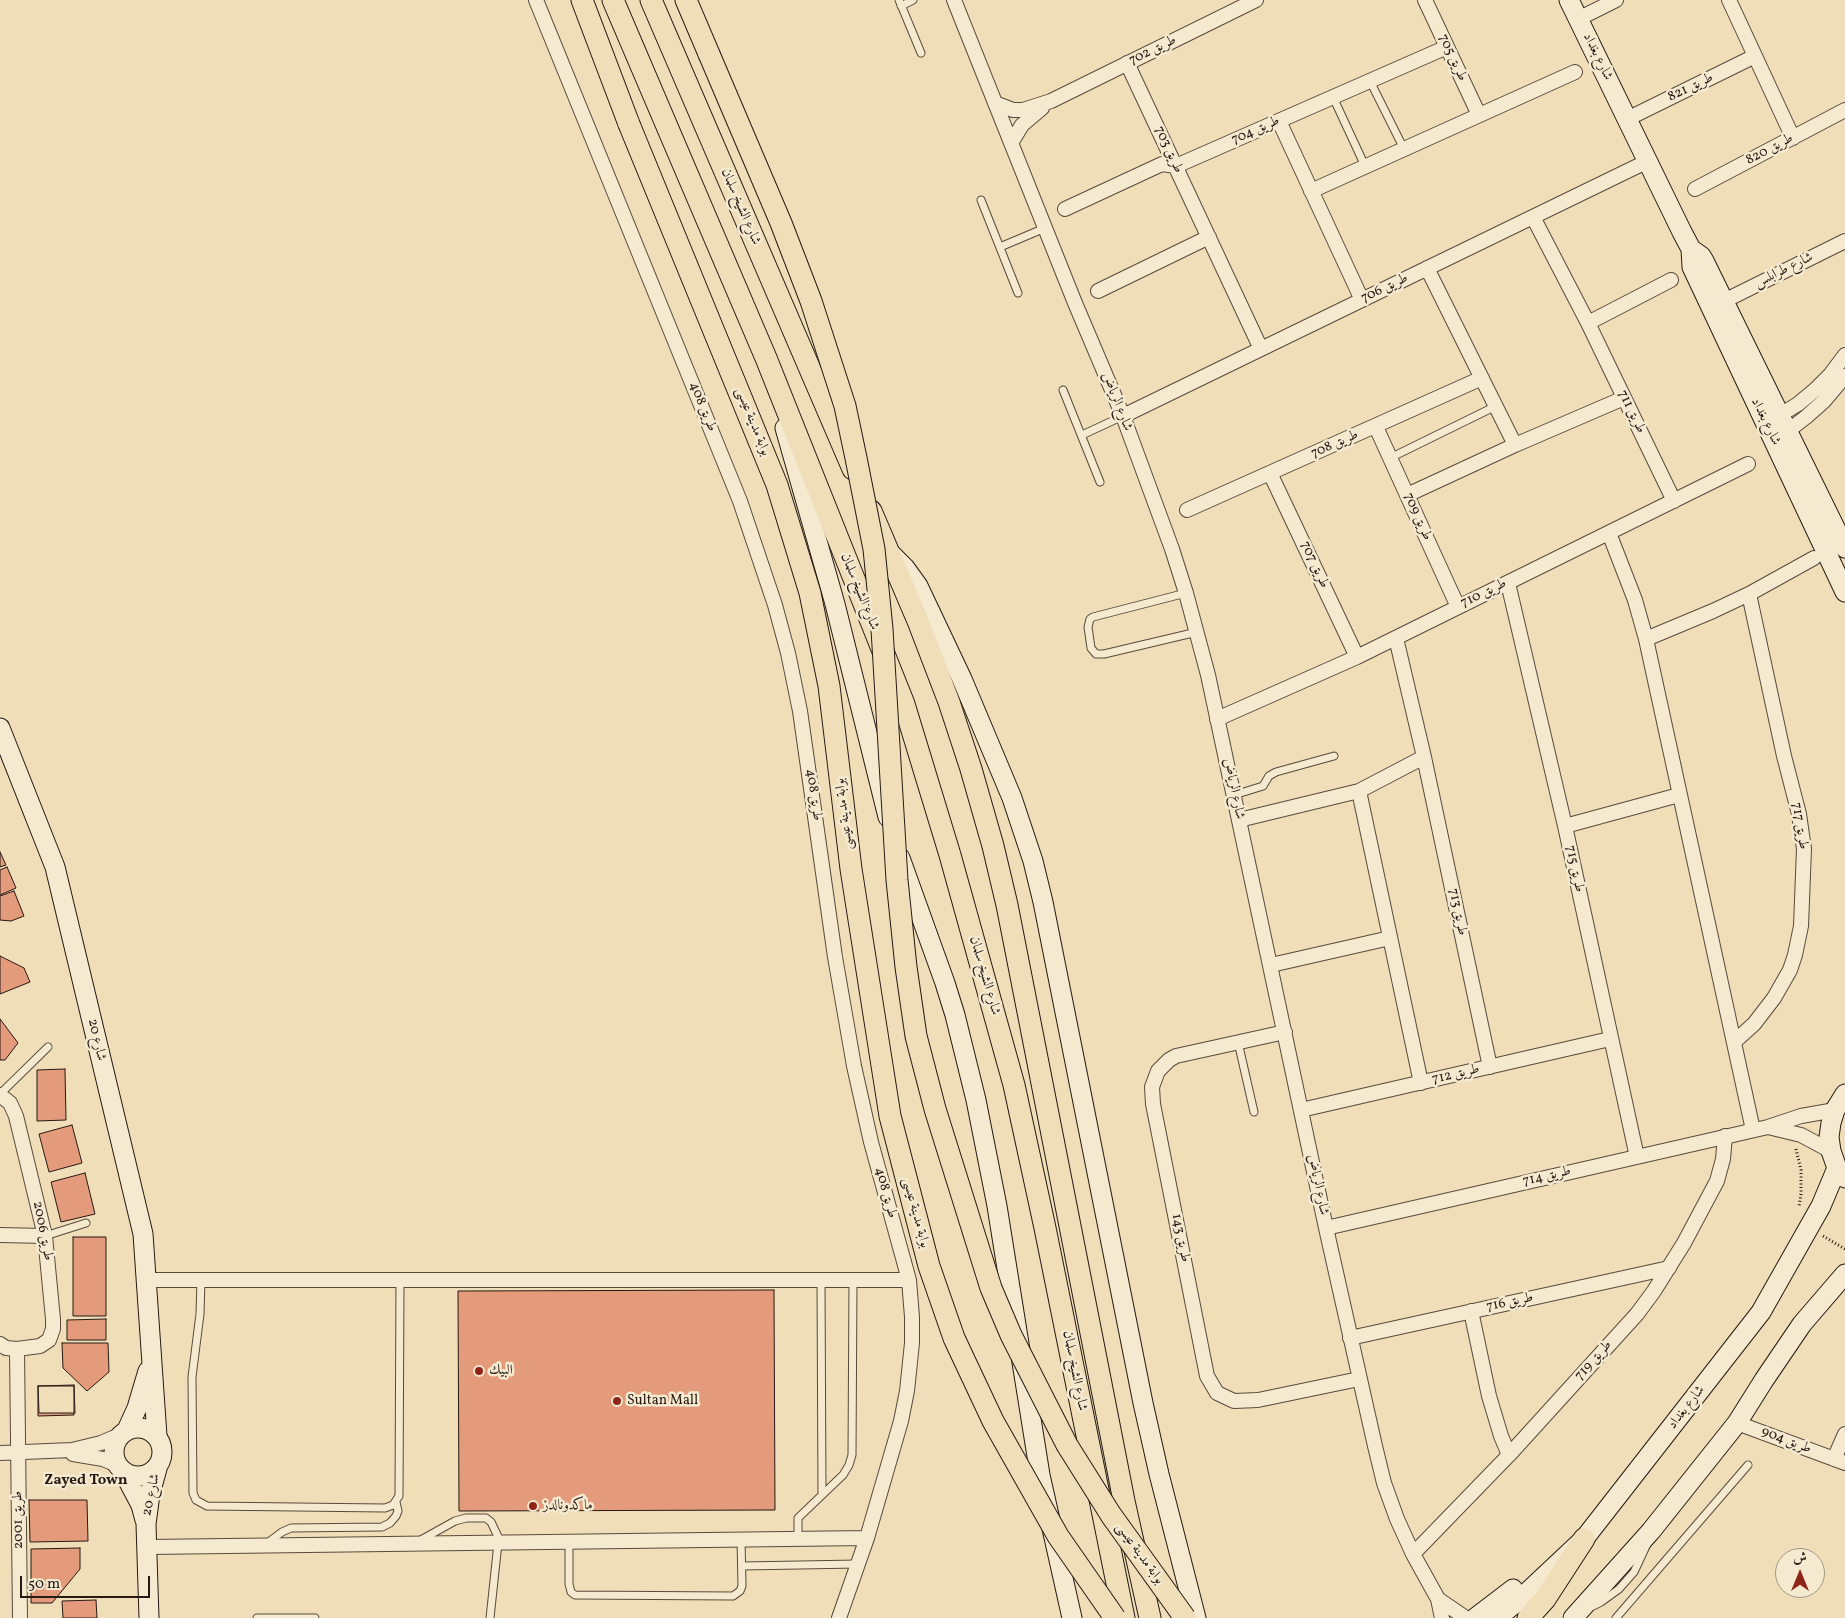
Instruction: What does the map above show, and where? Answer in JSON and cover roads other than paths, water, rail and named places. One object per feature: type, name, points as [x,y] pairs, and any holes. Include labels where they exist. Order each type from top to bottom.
[{"type":"main road","name":"بوابة مدينة عيسى","points":[[582,0],[629,124],[777,484],[810,593],[829,686],[851,869],[890,1116],[929,1266],[954,1338],[993,1421],[1058,1536],[1115,1618]]},
{"type":"main road","name":"شارع الشيخ سلمان","points":[[613,0],[766,358],[904,704],[950,855],[1014,1085],[1049,1247],[1124,1618]]},
{"type":"main road","name":"شارع الشيخ سلمان","points":[[651,0],[918,621],[949,702],[971,769],[993,846],[1007,905],[1124,1501],[1150,1618]]},
{"type":"main road","name":"بوابة مدينة عيسى","points":[[686,0],[774,206],[805,284],[845,406],[874,549],[882,629],[897,880],[906,967],[916,1036],[946,1145],[991,1288],[1011,1335],[1067,1445],[1111,1515],[1193,1615]]},
{"type":"main road","name":"شارع بغداد","points":[[1569,0],[1691,249],[1692,267],[1777,428],[1845,548]]},
{"type":"main road","name":"شارع بغداد","points":[[1691,249],[1701,256],[1724,301],[1845,592]]},
{"type":"main road","name":"شارع الشيخ سلمان","points":[[766,358],[835,604],[887,816],[910,888],[945,983],[963,1048],[997,1206],[1040,1475],[1072,1618]]},
{"type":"main road","name":"شارع الشيخ سلمان","points":[[889,552],[905,568],[918,586],[942,637],[998,763],[1032,861],[1043,902],[1143,1403],[1193,1615]]},
{"type":"main road","name":"شارع 20","points":[[0,728],[55,867],[142,1234],[157,1436]]},
{"type":"main road","points":[[1838,1166],[1830,1137],[1831,1123],[1840,1102]]},
{"type":"main road","name":"شارع بغداد","points":[[1497,1618],[1518,1602],[1584,1539],[1761,1312],[1809,1227],[1838,1166]]},
{"type":"main road","points":[[1577,1614],[1651,1531],[1738,1423],[1764,1380],[1802,1324],[1845,1274]]},
{"type":"main road","name":"شارع 20","points":[[124,1432],[137,1408],[151,1362]]},
{"type":"main road","points":[[143,1428],[157,1436],[162,1451],[162,1458],[153,1471],[146,1475],[138,1476],[120,1468],[114,1457],[114,1449],[116,1441],[124,1432],[143,1428]]},
{"type":"main road","name":"شارع 20","points":[[149,1618],[146,1524],[150,1494],[158,1465]]},
{"type":"main road","name":"شارع 20","points":[[120,1468],[141,1505],[146,1524]]},
{"type":"main road","points":[[1475,1618],[1584,1539]]},
{"type":"main road","points":[[1528,1618],[1545,1599],[1584,1539]]},
{"type":"street","name":"طريق 408","points":[[536,0],[740,501],[775,605],[788,653],[800,711],[835,957],[854,1066],[871,1142],[909,1280],[912,1343],[907,1391],[901,1421],[867,1538],[839,1618]]},
{"type":"street","name":"شارع الرياض","points":[[954,0],[1045,228],[1123,416],[1172,548],[1186,593],[1197,632],[1234,795],[1326,1228],[1384,1483],[1397,1519],[1413,1554],[1438,1600],[1442,1618]]},
{"type":"street","name":"طريق 702","points":[[1011,143],[1022,125],[1051,102],[1256,0]]},
{"type":"street","name":"طريق 705","points":[[1425,0],[1479,115]]},
{"type":"street","points":[[1578,19],[1616,0]]},
{"type":"street","points":[[1729,0],[1793,138]]},
{"type":"street","name":"طريق 704","points":[[1065,209],[1162,164],[1176,166],[1447,47]]},
{"type":"street","name":"طريق 821","points":[[1627,119],[1755,56]]},
{"type":"street","name":"طريق 703","points":[[1127,63],[1261,349]]},
{"type":"street","points":[[1311,191],[1575,72]]},
{"type":"street","name":"طريق 702","points":[[995,103],[1013,110],[1023,110],[1051,102]]},
{"type":"street","name":"طريق 820","points":[[1695,189],[1845,110]]},
{"type":"street","points":[[1279,121],[1362,300]]},
{"type":"street","name":"طريق 706","points":[[1123,416],[1648,161]]},
{"type":"street","name":"طريق 711","points":[[1532,217],[1588,324],[1674,501]]},
{"type":"street","points":[[1098,291],[1209,237]]},
{"type":"street","name":"شارع طرابلس","points":[[1724,301],[1845,241]]},
{"type":"street","points":[[1427,268],[1515,445]]},
{"type":"street","points":[[1588,324],[1671,280]]},
{"type":"street","points":[[1777,428],[1830,375],[1845,355]]},
{"type":"street","name":"طريق 708","points":[[1187,510],[1482,378]]},
{"type":"street","points":[[1777,428],[1812,412],[1842,383]]},
{"type":"street","points":[[1407,495],[1515,445],[1624,398]]},
{"type":"street","name":"طريق 709","points":[[1376,427],[1458,607]]},
{"type":"street","name":"طريق 710","points":[[1217,719],[1357,657],[1748,464]]},
{"type":"street","name":"طريق 707","points":[[1270,473],[1357,657]]},
{"type":"street","points":[[1609,533],[1635,600],[1646,639],[1753,1130]]},
{"type":"street","points":[[1646,639],[1749,594],[1814,558]]},
{"type":"street","name":"طريق 715","points":[[1508,583],[1565,826],[1637,1157]]},
{"type":"street","name":"طريق 717","points":[[1734,1042],[1774,998],[1790,970],[1801,926],[1803,858],[1799,814],[1782,747],[1749,594]]},
{"type":"street","name":"طريق 713","points":[[1396,638],[1424,757],[1490,1067]]},
{"type":"street","points":[[1239,820],[1359,791],[1424,757]]},
{"type":"street","points":[[1359,791],[1421,1083]]},
{"type":"street","points":[[1565,826],[1679,795]]},
{"type":"street","points":[[1271,965],[1390,938]]},
{"type":"street","name":"طريق 143","points":[[1285,1032],[1176,1056],[1158,1071],[1152,1087],[1153,1104],[1207,1376],[1218,1393],[1234,1401],[1258,1400],[1359,1379]]},
{"type":"street","name":"طريق 712","points":[[1301,1110],[1610,1039]]},
{"type":"street","name":"طريق 2006","points":[[0,1095],[10,1103],[16,1116],[45,1236],[53,1329],[49,1340],[40,1346],[17,1349],[6,1348],[0,1344]]},
{"type":"street","name":"طريق 714","points":[[1326,1228],[1753,1130],[1840,1102]]},
{"type":"street","name":"طريق 714","points":[[1768,1126],[1795,1133],[1816,1142],[1838,1166]]},
{"type":"street","name":"طريق 719","points":[[1413,1554],[1509,1455],[1638,1314],[1669,1268],[1717,1180],[1723,1159],[1725,1136]]},
{"type":"street","points":[[0,1235],[45,1236]]},
{"type":"street","name":"طريق 716","points":[[1350,1338],[1669,1268]]},
{"type":"street","points":[[146,1280],[909,1280]]},
{"type":"street","points":[[1471,1312],[1489,1396],[1509,1455]]},
{"type":"street","points":[[17,1349],[18,1452]]},
{"type":"street","name":"طريق 904","points":[[1738,1423],[1840,1461],[1845,1434]]},
{"type":"street","points":[[58,1452],[87,1447],[124,1432]]},
{"type":"street","name":"طريق 2001","points":[[18,1452],[20,1618]]},
{"type":"street","points":[[0,1453],[58,1452],[88,1455],[120,1468]]},
{"type":"street","points":[[147,1547],[867,1538]]},
{"type":"street","name":"شارع الرياض","points":[[1438,1600],[1466,1618]]},
{"type":"lane","points":[[914,0],[900,3],[921,53]]},
{"type":"lane","points":[[1370,81],[1404,149]]},
{"type":"lane","points":[[1332,97],[1365,166]]},
{"type":"lane","points":[[981,200],[1018,293]]},
{"type":"lane","points":[[1000,247],[1045,228]]},
{"type":"lane","points":[[1063,390],[1100,482]]},
{"type":"lane","points":[[1390,458],[1496,406]]},
{"type":"lane","points":[[1082,435],[1123,416]]},
{"type":"lane","points":[[1186,593],[1093,617],[1088,627],[1091,648],[1100,654],[1197,632]]},
{"type":"lane","points":[[1234,795],[1263,786],[1269,776],[1276,772],[1334,756]]},
{"type":"lane","points":[[1238,1042],[1254,1112]]},
{"type":"lane","points":[[0,1095],[48,1047]]},
{"type":"lane","points":[[45,1236],[86,1223]]},
{"type":"lane","points":[[201,1280],[200,1314],[192,1377],[193,1493],[196,1500],[206,1506],[385,1508],[396,1502],[399,1496],[400,1280]]},
{"type":"lane","points":[[821,1280],[822,1495]]},
{"type":"lane","points":[[798,1539],[798,1518],[843,1475],[852,1455],[853,1280]]},
{"type":"lane","points":[[1616,1618],[1748,1465]]},
{"type":"lane","points":[[264,1546],[282,1532],[291,1528],[382,1526],[390,1523],[396,1516],[398,1511],[396,1502]]},
{"type":"lane","points":[[414,1544],[455,1521],[466,1518],[486,1518],[491,1522],[499,1543],[490,1618]]},
{"type":"lane","points":[[569,1542],[569,1588],[571,1592],[580,1596],[733,1596],[740,1591],[742,1586],[741,1539]]},
{"type":"lane","points":[[742,1566],[858,1564]]},
{"type":"lane","points":[[257,1618],[315,1618]]},
{"type":"place","name":"البيك","points":[[479,1371]]},
{"type":"place","name":"Sultan Mall","points":[[617,1401]]},
{"type":"place","name":"ماكدونالدز","points":[[533,1506]]},
{"type":"district","name":"Zayed Town","points":[[86,1481]]}]
